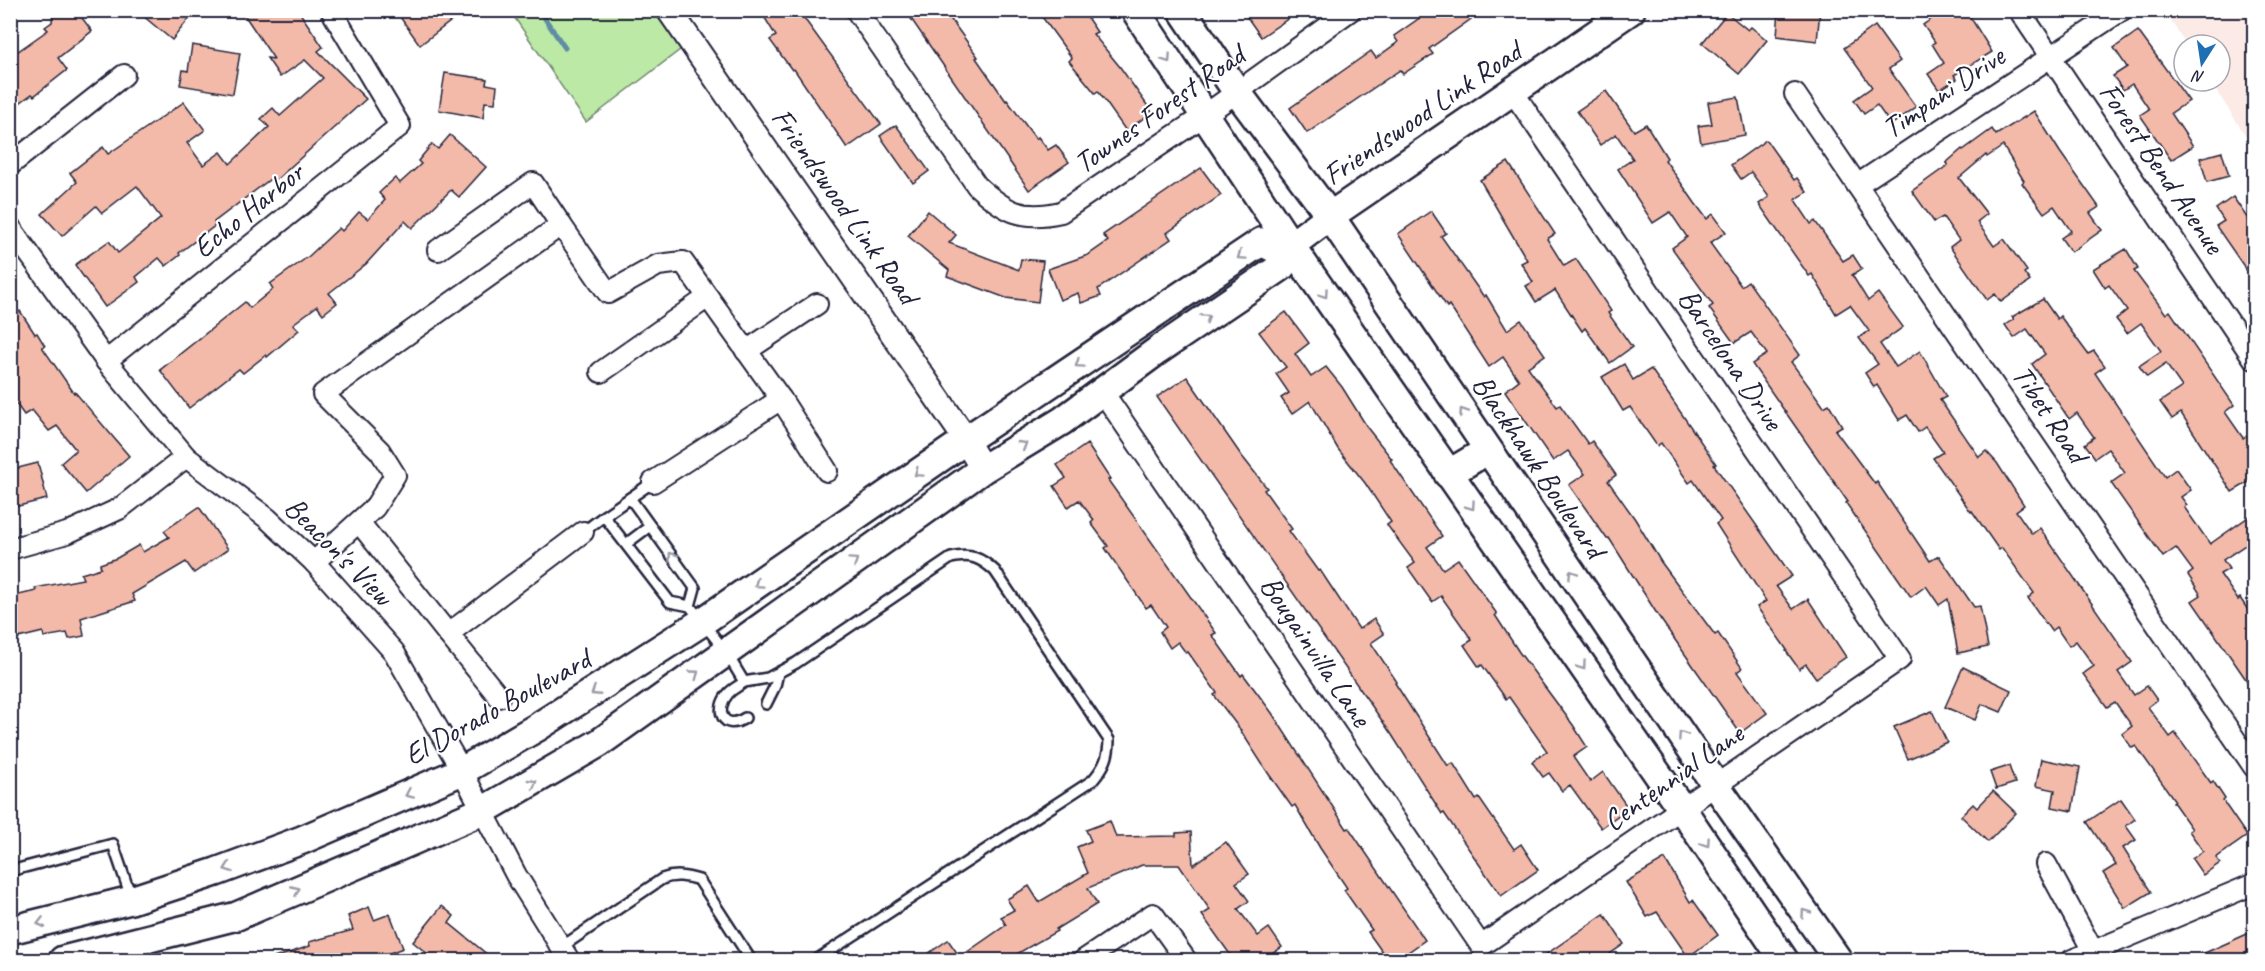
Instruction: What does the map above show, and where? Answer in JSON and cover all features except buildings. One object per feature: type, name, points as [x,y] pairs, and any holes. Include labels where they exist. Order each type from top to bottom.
[{"type":"main road","points":[[1135,10],[1205,115],[1286,249],[1448,474],[1683,809],[1784,960]]},
{"type":"main road","name":"Blackhawk Boulevard","points":[[1182,10],[1237,92],[1330,216],[1715,784],[1838,960]]},
{"type":"main road","name":"Friendswood Link Road","points":[[983,469],[1062,421],[1157,351],[1281,267],[1286,249],[1330,216],[1631,10]]},
{"type":"main road","points":[[966,440],[1262,242],[1286,249]]},
{"type":"main road","name":"El Dorado Boulevard","points":[[10,930],[131,900],[302,840],[462,771],[536,729],[696,614],[966,440]]},
{"type":"main road","points":[[1448,474],[1488,450]]},
{"type":"main road","points":[[63,960],[237,916],[482,812],[599,743],[983,469]]},
{"type":"main road","points":[[131,900],[141,941]]},
{"type":"street","name":"Echo Harbor","points":[[106,361],[400,126],[331,10]]},
{"type":"street","name":"Friendswood Link Road","points":[[669,10],[966,440],[983,469]]},
{"type":"street","name":"Townes Forest Road","points":[[856,10],[977,186],[997,204],[1022,215],[1041,217],[1061,212],[1205,115],[1351,10]]},
{"type":"street","name":"Forest Bend Avenue","points":[[2019,10],[2254,359]]},
{"type":"street","name":"Timpani Drive","points":[[1857,185],[2122,10]]},
{"type":"street","points":[[10,165],[124,75]]},
{"type":"street","name":"Barcelona Drive","points":[[1513,92],[1900,659]]},
{"type":"street","name":"Tibet Road","points":[[1796,94],[2254,767]]},
{"type":"street","points":[[438,250],[533,183],[608,293],[658,265],[682,262],[781,399],[827,471]]},
{"type":"street","points":[[314,562],[375,507],[395,476],[380,451],[323,394],[561,225]]},
{"type":"street","name":"Beacon's View","points":[[10,227],[106,361],[186,457],[267,518],[314,562],[394,652],[462,771],[516,875],[565,954]]},
{"type":"street","points":[[601,372],[708,297]]},
{"type":"street","points":[[746,351],[817,304]]},
{"type":"street","name":"Bougainvilla Lane","points":[[1102,391],[1481,946]]},
{"type":"street","points":[[653,482],[781,399]]},
{"type":"street","points":[[10,549],[67,533],[119,509],[186,457]]},
{"type":"street","points":[[359,522],[499,697]]},
{"type":"street","points":[[448,634],[583,532]]},
{"type":"street","name":"Centennial Lane","points":[[1481,946],[1900,659]]},
{"type":"street","points":[[2046,864],[2093,951]]},
{"type":"street","points":[[2072,960],[2254,884]]},
{"type":"street","points":[[1084,960],[1153,914],[1186,960]]},
{"type":"lane","points":[[583,532],[653,482]]},
{"type":"lane","points":[[630,498],[695,588],[696,614]]},
{"type":"lane","points":[[604,516],[670,602],[696,614],[726,652],[744,682]]},
{"type":"lane","points":[[626,544],[650,526]]},
{"type":"lane","points":[[745,718],[737,723],[730,723],[724,720],[722,713],[722,704],[728,694],[744,682],[768,678],[796,663],[951,558],[963,555],[975,556],[995,571],[1109,740],[1109,753],[1105,766],[1093,780],[816,960]]},
{"type":"lane","points":[[766,704],[775,686],[778,673]]},
{"type":"lane","points":[[10,871],[113,844],[131,900]]},
{"type":"lane","points":[[565,954],[662,879],[669,876],[685,876],[699,880],[752,960]]},
{"type":"shaded area","points":[[2164,11],[2254,11],[2254,148],[2218,93],[2232,93],[2232,33],[2179,33]]},
{"type":"green space","points":[[510,11],[654,11],[681,49],[586,122]]},
{"type":"waterway","points":[[539,10],[565,48]]}]
